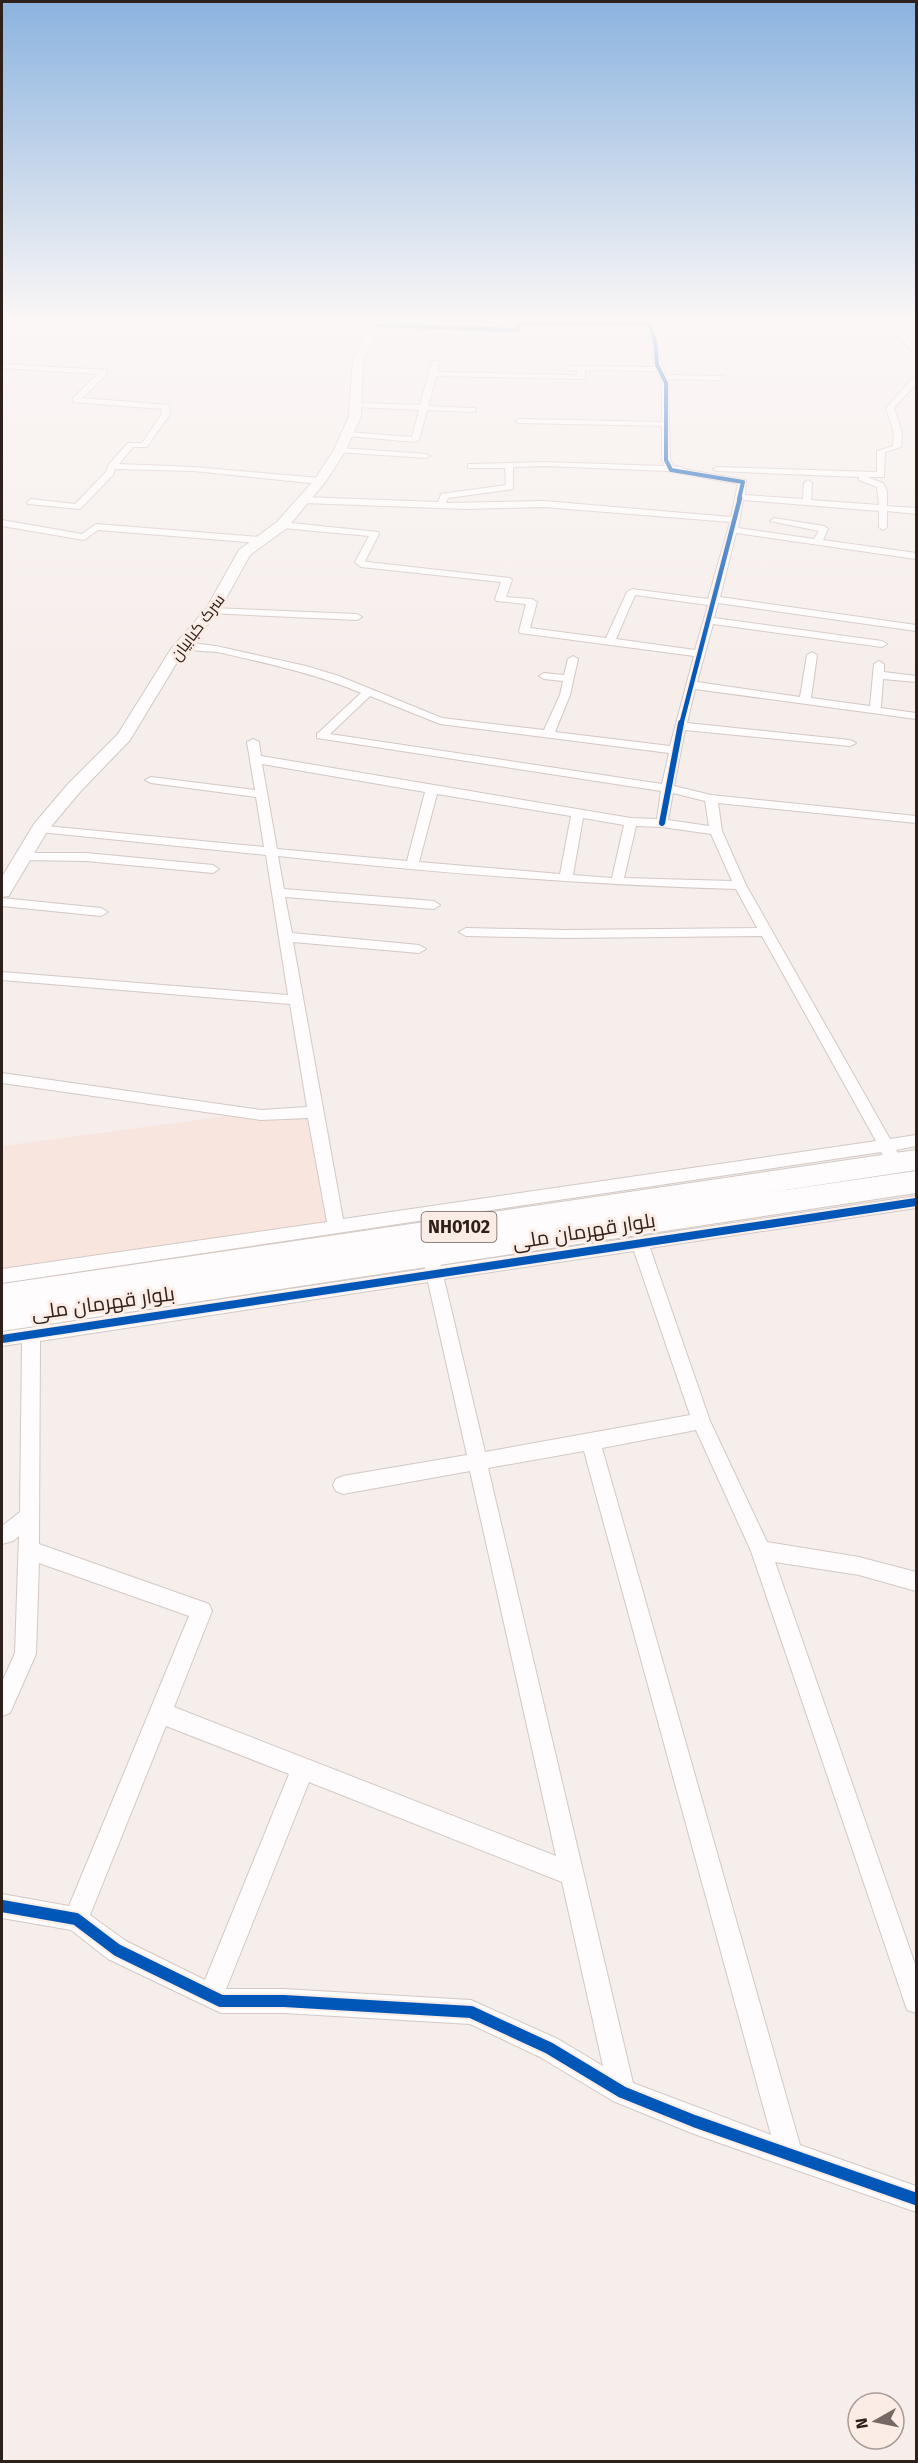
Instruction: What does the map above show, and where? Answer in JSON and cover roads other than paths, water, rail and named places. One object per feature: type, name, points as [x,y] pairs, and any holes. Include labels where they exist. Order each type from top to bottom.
[{"type":"highway","name":"بلوار قهرمان ملی","points":[[2,1318],[428,1244],[906,1172]]},
{"type":"highway","name":"بلوار قهرمان ملی","points":[[2,1296],[428,1244]]},
{"type":"street","points":[[31,502],[77,507],[110,473],[112,466],[132,445],[144,445],[149,438]]},
{"type":"street","name":"سرک کبابیان","points":[[2,892],[40,828],[74,788],[124,737],[182,645],[212,611],[244,553],[282,525],[320,481],[346,438]]},
{"type":"street","points":[[392,438],[415,440],[415,438]]},
{"type":"street","points":[[666,438],[666,460],[671,470]]},
{"type":"street","points":[[671,470],[697,468],[856,472],[881,475],[881,451],[897,447],[898,438]]},
{"type":"street","points":[[340,450],[426,456]]},
{"type":"street","points":[[471,466],[544,464],[671,470],[743,482],[735,525],[699,654],[676,750],[662,823]]},
{"type":"street","points":[[441,505],[444,495],[474,491],[484,487],[510,487],[509,465]]},
{"type":"street","points":[[112,466],[194,469],[320,481]]},
{"type":"street","points":[[856,472],[880,485],[884,491],[883,527]]},
{"type":"street","points":[[807,502],[808,483]]},
{"type":"street","points":[[740,497],[916,511]]},
{"type":"street","points":[[304,500],[441,505],[544,504],[735,525],[818,542],[916,556]]},
{"type":"street","points":[[774,521],[824,529],[818,542]]},
{"type":"street","points":[[2,523],[84,537],[96,527],[260,540]]},
{"type":"street","points":[[282,525],[375,534],[360,562],[364,565],[507,580],[500,599],[532,602],[524,631],[699,654]]},
{"type":"street","points":[[610,641],[632,592],[916,628]]},
{"type":"street","points":[[212,611],[357,617]]},
{"type":"street","points":[[708,620],[882,644]]},
{"type":"street","points":[[182,645],[216,649],[302,668],[335,678],[440,721],[676,750]]},
{"type":"street","points":[[805,702],[812,655]]},
{"type":"street","points":[[548,734],[570,679],[573,659]]},
{"type":"street","points":[[875,711],[878,670],[916,679]]},
{"type":"street","points":[[544,676],[570,679]]},
{"type":"street","points":[[692,685],[916,716]]},
{"type":"street","points":[[368,692],[321,736],[667,788],[711,799],[916,819]]},
{"type":"street","points":[[682,726],[850,744]]},
{"type":"street","points":[[254,742],[336,1227]]},
{"type":"street","points":[[256,759],[632,822],[662,823],[716,831]]},
{"type":"street","points":[[151,780],[262,794]]},
{"type":"street","points":[[412,866],[432,790]]},
{"type":"street","points":[[711,799],[716,831],[740,885],[906,1172]]},
{"type":"street","points":[[566,877],[578,812]]},
{"type":"street","points":[[617,882],[632,822]]},
{"type":"street","points":[[40,828],[412,866],[617,882],[740,885]]},
{"type":"street","points":[[23,857],[86,857],[213,869]]},
{"type":"street","points":[[280,893],[434,905]]},
{"type":"street","points":[[2,902],[101,912]]},
{"type":"street","points":[[466,932],[566,934],[767,932]]},
{"type":"street","points":[[287,937],[419,949]]},
{"type":"street","points":[[2,976],[298,1000]]},
{"type":"street","points":[[2,1078],[261,1115],[315,1112]]},
{"type":"street","points":[[906,1172],[916,1141]]},
{"type":"street","points":[[2,1276],[336,1227],[428,1244],[640,1243],[906,1172]]},
{"type":"street","points":[[2,1339],[428,1244],[906,1172]]},
{"type":"street","points":[[640,1243],[701,1421],[761,1550],[916,2001]]},
{"type":"street","points":[[428,1244],[622,2092]]},
{"type":"street","points":[[2,1705],[25,1654],[30,1516],[31,1334]]},
{"type":"street","points":[[343,1485],[477,1460],[591,1443],[701,1421]]},
{"type":"street","points":[[591,1443],[790,2155]]},
{"type":"street","points":[[2,1535],[6,1535],[30,1516]]},
{"type":"street","points":[[29,1550],[202,1611],[76,1919]]},
{"type":"street","points":[[761,1550],[860,1566],[916,1581]]},
{"type":"street","points":[[161,1713],[572,1874]]},
{"type":"street","points":[[211,1996],[303,1768]]},
{"type":"street","points":[[2,1906],[76,1919],[117,1950],[221,2001],[284,2001],[471,2012],[549,2048],[622,2092],[694,2121],[916,2199]]}]
